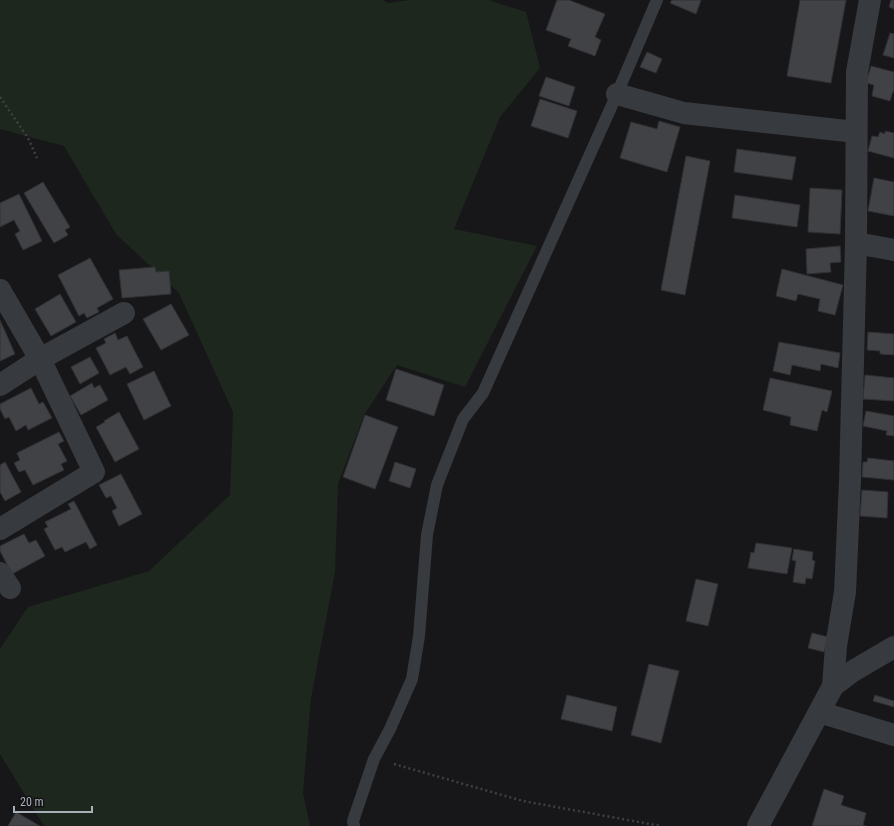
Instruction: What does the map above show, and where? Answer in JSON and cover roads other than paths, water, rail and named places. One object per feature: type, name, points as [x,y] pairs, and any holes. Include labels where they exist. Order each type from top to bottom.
[{"type":"street","points":[[758,826],[833,686],[836,646],[845,592],[850,481],[856,243],[857,72],[870,0]]},
{"type":"street","points":[[617,94],[684,113],[856,132]]},
{"type":"street","points":[[856,243],[894,250]]},
{"type":"street","points":[[0,290],[40,359],[94,472],[0,529]]},
{"type":"street","points":[[0,385],[40,359],[124,313]]},
{"type":"street","points":[[833,686],[853,671],[894,647]]},
{"type":"street","points":[[819,712],[894,735]]},
{"type":"lane","points":[[354,826],[353,821],[374,758],[390,729],[412,678],[419,636],[427,535],[437,485],[463,419],[483,393],[617,94],[657,0]]}]
